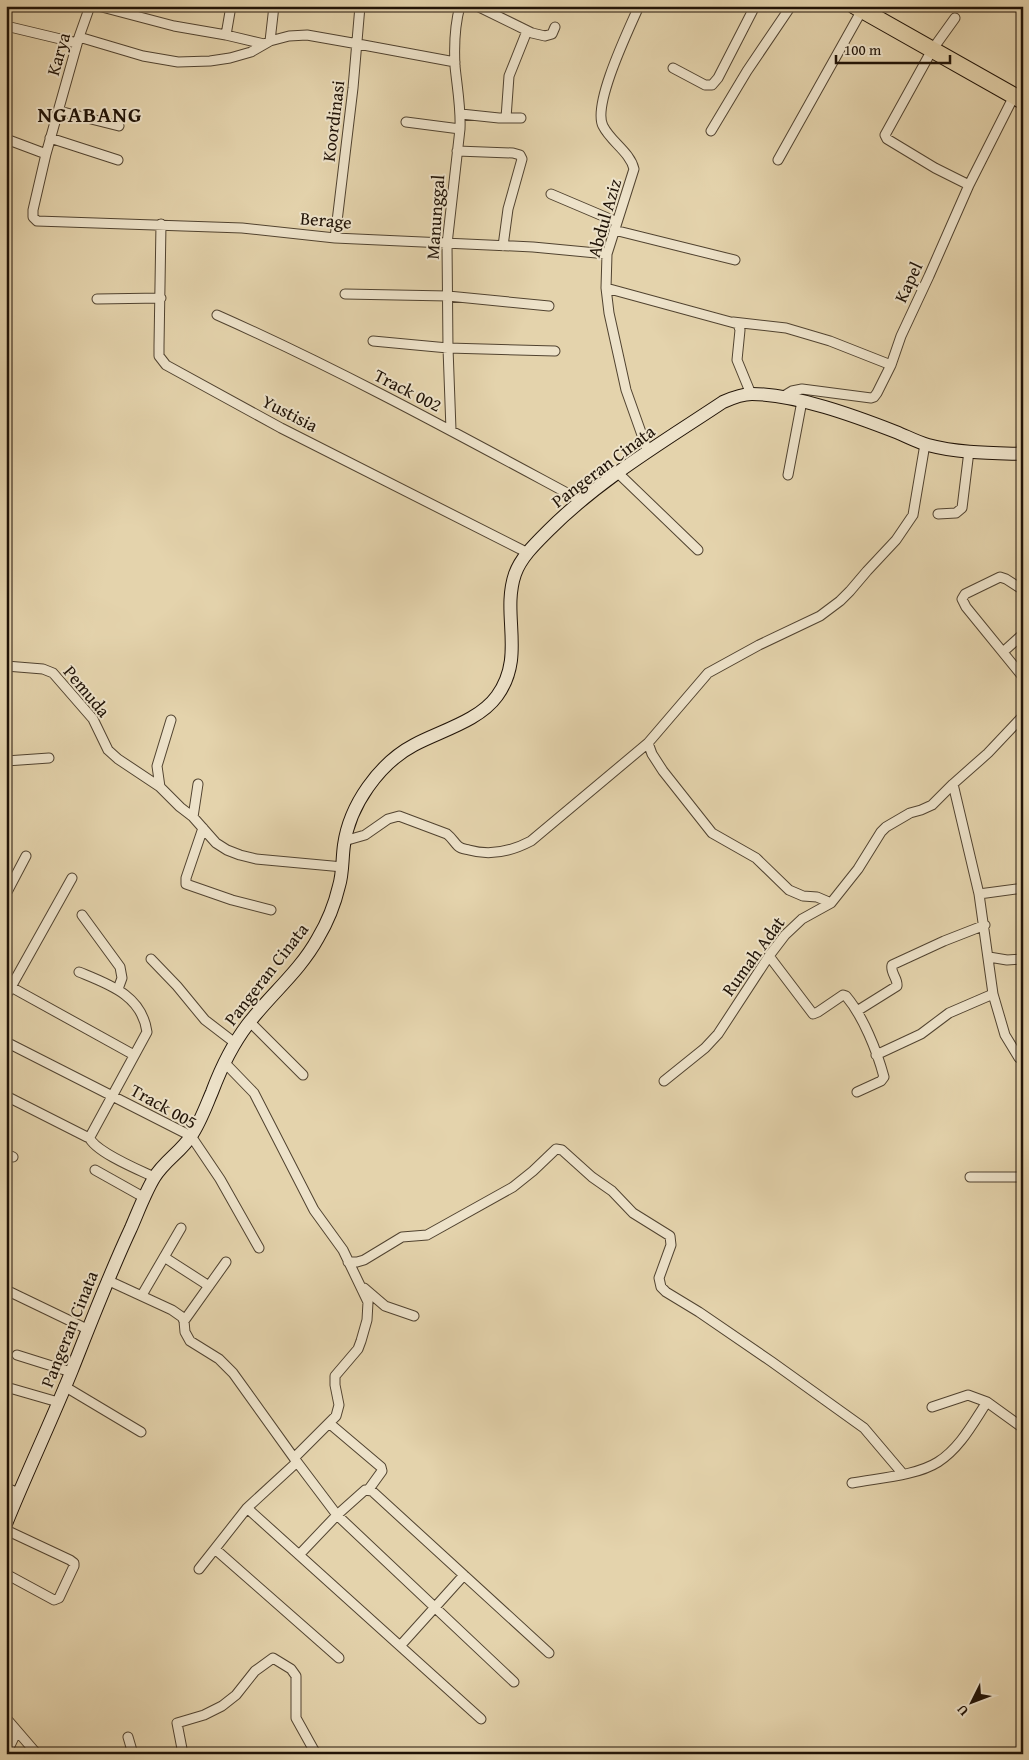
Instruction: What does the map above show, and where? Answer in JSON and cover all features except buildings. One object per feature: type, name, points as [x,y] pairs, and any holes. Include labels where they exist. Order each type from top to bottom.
[{"type":"highway","points":[[858,8],[1018,99]]},
{"type":"street","name":"Karya","points":[[42,221],[34,219],[33,210],[50,138],[78,40],[90,6]]},
{"type":"street","points":[[98,6],[174,26],[267,43]]},
{"type":"street","points":[[137,16],[139,6]]},
{"type":"street","points":[[226,36],[231,6]]},
{"type":"street","points":[[267,43],[274,6]]},
{"type":"street","name":"Koordinasi","points":[[335,238],[358,44],[360,6]]},
{"type":"street","name":"Manunggal","points":[[451,430],[447,244],[461,114],[455,62],[460,6]]},
{"type":"street","points":[[477,6],[539,36],[549,36],[555,26]]},
{"type":"street","name":"Abdul Aziz","points":[[639,6],[610,74],[600,113],[602,125],[632,162],[634,169],[607,254],[606,288],[609,313],[626,390],[648,452]]},
{"type":"street","points":[[673,68],[705,85],[712,85],[718,78],[755,6]]},
{"type":"street","points":[[711,131],[747,71],[791,6]]},
{"type":"street","points":[[778,160],[858,8]]},
{"type":"street","points":[[955,18],[932,50],[885,138],[920,160],[968,185]]},
{"type":"street","points":[[6,26],[178,62],[230,58],[251,52],[267,43],[289,36],[307,36],[455,62]]},
{"type":"street","points":[[506,118],[509,76],[527,31]]},
{"type":"street","name":"Kapel","points":[[782,397],[792,391],[802,389],[874,397],[891,365],[901,336],[968,185],[1018,99]]},
{"type":"street","points":[[59,110],[119,126]]},
{"type":"street","points":[[461,114],[522,118]]},
{"type":"street","points":[[406,122],[460,129]]},
{"type":"street","points":[[50,138],[118,160]]},
{"type":"street","points":[[6,139],[46,154]]},
{"type":"street","points":[[457,151],[513,153],[520,155],[522,159],[508,209],[503,246]]},
{"type":"street","points":[[550,194],[615,226],[735,260]]},
{"type":"street","name":"Berage","points":[[42,221],[242,228],[335,238],[533,247],[607,254]]},
{"type":"street","name":"Yustisia","points":[[161,224],[160,356],[172,370],[528,553]]},
{"type":"street","points":[[606,288],[733,322],[786,328],[891,365]]},
{"type":"street","points":[[345,294],[448,296],[549,306]]},
{"type":"street","points":[[97,299],[161,298]]},
{"type":"street","name":"Track 002","points":[[217,315],[289,348],[451,430],[580,500]]},
{"type":"street","points":[[733,322],[739,326],[740,330],[737,360],[751,394]]},
{"type":"street","points":[[373,341],[448,348],[555,351]]},
{"type":"street","name":"Pangeran Cinata","points":[[6,1524],[71,1372],[107,1280],[154,1177],[191,1136],[235,1042],[299,965],[320,935],[339,888],[343,867],[344,841],[353,813],[364,792],[384,767],[397,756],[412,746],[478,714],[490,705],[499,694],[510,668],[512,654],[511,607],[514,576],[528,553],[580,500],[723,402],[741,395],[782,397],[802,401],[869,422],[940,448],[1022,454]]},
{"type":"street","points":[[788,476],[802,401]]},
{"type":"street","points":[[1022,454],[1023,439]]},
{"type":"street","points":[[344,841],[365,835],[388,819],[399,816],[447,834],[462,849],[484,854],[512,849],[531,841],[648,743],[708,673],[759,645],[820,616],[846,596],[896,540],[913,516],[925,444]]},
{"type":"street","points":[[938,514],[956,513],[962,508],[969,451]]},
{"type":"street","points":[[618,473],[698,550]]},
{"type":"street","points":[[1023,590],[1006,579],[998,578],[965,594],[962,599],[1023,677]]},
{"type":"street","points":[[1003,652],[1023,634]]},
{"type":"street","name":"Pemuda","points":[[6,666],[43,669],[53,673],[93,719],[108,750],[118,759],[160,786]]},
{"type":"street","name":"Rumah Adat","points":[[664,1081],[706,1048],[718,1034],[769,956],[796,924],[831,903],[858,869],[878,836],[886,827],[910,813],[932,805],[988,753],[1023,716]]},
{"type":"street","points":[[171,720],[157,766],[160,786],[180,808],[193,816],[216,842],[227,850],[256,859],[343,867]]},
{"type":"street","points":[[648,743],[650,750],[663,771],[712,833],[756,858],[792,892],[806,897],[817,897],[831,903]]},
{"type":"street","points":[[6,761],[49,758]]},
{"type":"street","points":[[193,816],[198,784]]},
{"type":"street","points":[[953,784],[985,925],[993,994],[1003,1030],[1019,1058]]},
{"type":"street","points":[[203,828],[186,878],[186,884],[232,900],[272,910]]},
{"type":"street","points":[[6,894],[26,856]]},
{"type":"street","points":[[6,996],[9,986],[72,878]]},
{"type":"street","points":[[979,894],[1023,888]]},
{"type":"street","points":[[82,915],[120,967],[122,978],[118,989]]},
{"type":"street","points":[[857,1011],[898,986],[891,969],[892,965],[944,941],[985,925]]},
{"type":"street","points":[[769,956],[813,1014],[843,995],[846,996],[857,1011],[883,1074],[883,1079],[857,1092]]},
{"type":"street","points":[[989,957],[1007,960],[1023,959]]},
{"type":"street","points":[[151,959],[177,986],[205,1020],[235,1042]]},
{"type":"street","points":[[79,972],[118,989],[132,1000],[140,1011],[146,1024],[147,1032],[113,1097],[89,1137]]},
{"type":"street","points":[[9,986],[134,1055]]},
{"type":"street","points":[[876,1055],[920,1034],[949,1013],[993,994]]},
{"type":"street","points":[[250,1022],[303,1075]]},
{"type":"street","name":"Track 005","points":[[6,1042],[191,1136],[220,1179],[259,1248]]},
{"type":"street","points":[[199,1569],[247,1508],[296,1460],[336,1416],[339,1405],[334,1380],[358,1349],[366,1326],[368,1302],[362,1286],[343,1250],[314,1210],[254,1093],[224,1062]]},
{"type":"street","points":[[6,1096],[89,1137],[91,1142],[98,1148],[154,1177]]},
{"type":"street","points":[[348,1262],[364,1260],[402,1237],[421,1237],[427,1235],[513,1187],[534,1171],[556,1149],[562,1150],[592,1177],[612,1191],[633,1213],[670,1236],[671,1245],[659,1278],[663,1290],[764,1357],[864,1428],[903,1474]]},
{"type":"street","points":[[95,1170],[145,1198]]},
{"type":"street","points":[[970,1177],[1023,1177]]},
{"type":"street","points":[[142,1295],[181,1228]]},
{"type":"street","points":[[164,1257],[209,1286]]},
{"type":"street","points":[[184,1321],[226,1262]]},
{"type":"street","points":[[107,1280],[142,1295],[182,1317],[185,1332],[190,1341],[218,1360],[233,1374],[337,1515],[514,1682]]},
{"type":"street","points":[[362,1286],[385,1306],[414,1316]]},
{"type":"street","points":[[6,1290],[87,1329]]},
{"type":"street","points":[[16,1355],[71,1372]]},
{"type":"street","points":[[64,1386],[141,1432]]},
{"type":"street","points":[[6,1387],[58,1402]]},
{"type":"street","points":[[932,1407],[968,1395],[987,1402],[1023,1428]]},
{"type":"street","points":[[852,1482],[903,1474],[939,1461],[964,1436],[987,1402]]},
{"type":"street","points":[[300,1555],[337,1515],[365,1490],[369,1489],[382,1471],[381,1467],[329,1423]]},
{"type":"street","points":[[6,1488],[19,1493]]},
{"type":"street","points":[[369,1489],[549,1653]]},
{"type":"street","points":[[247,1508],[481,1719]]},
{"type":"street","points":[[6,1530],[74,1563],[59,1598],[54,1600],[6,1574]]},
{"type":"street","points":[[215,1549],[339,1658]]},
{"type":"street","points":[[400,1646],[434,1606],[464,1575]]},
{"type":"street","points":[[183,1754],[177,1723],[204,1716],[222,1706],[241,1690],[254,1671],[273,1658],[276,1658],[292,1669],[296,1676],[296,1718],[316,1754]]},
{"type":"street","points":[[6,1718],[37,1754]]},
{"type":"street","points":[[6,1754],[17,1730]]},
{"type":"street","points":[[128,1737],[133,1754]]},
{"type":"district","name":"NGABANG","points":[[90,114]]}]
